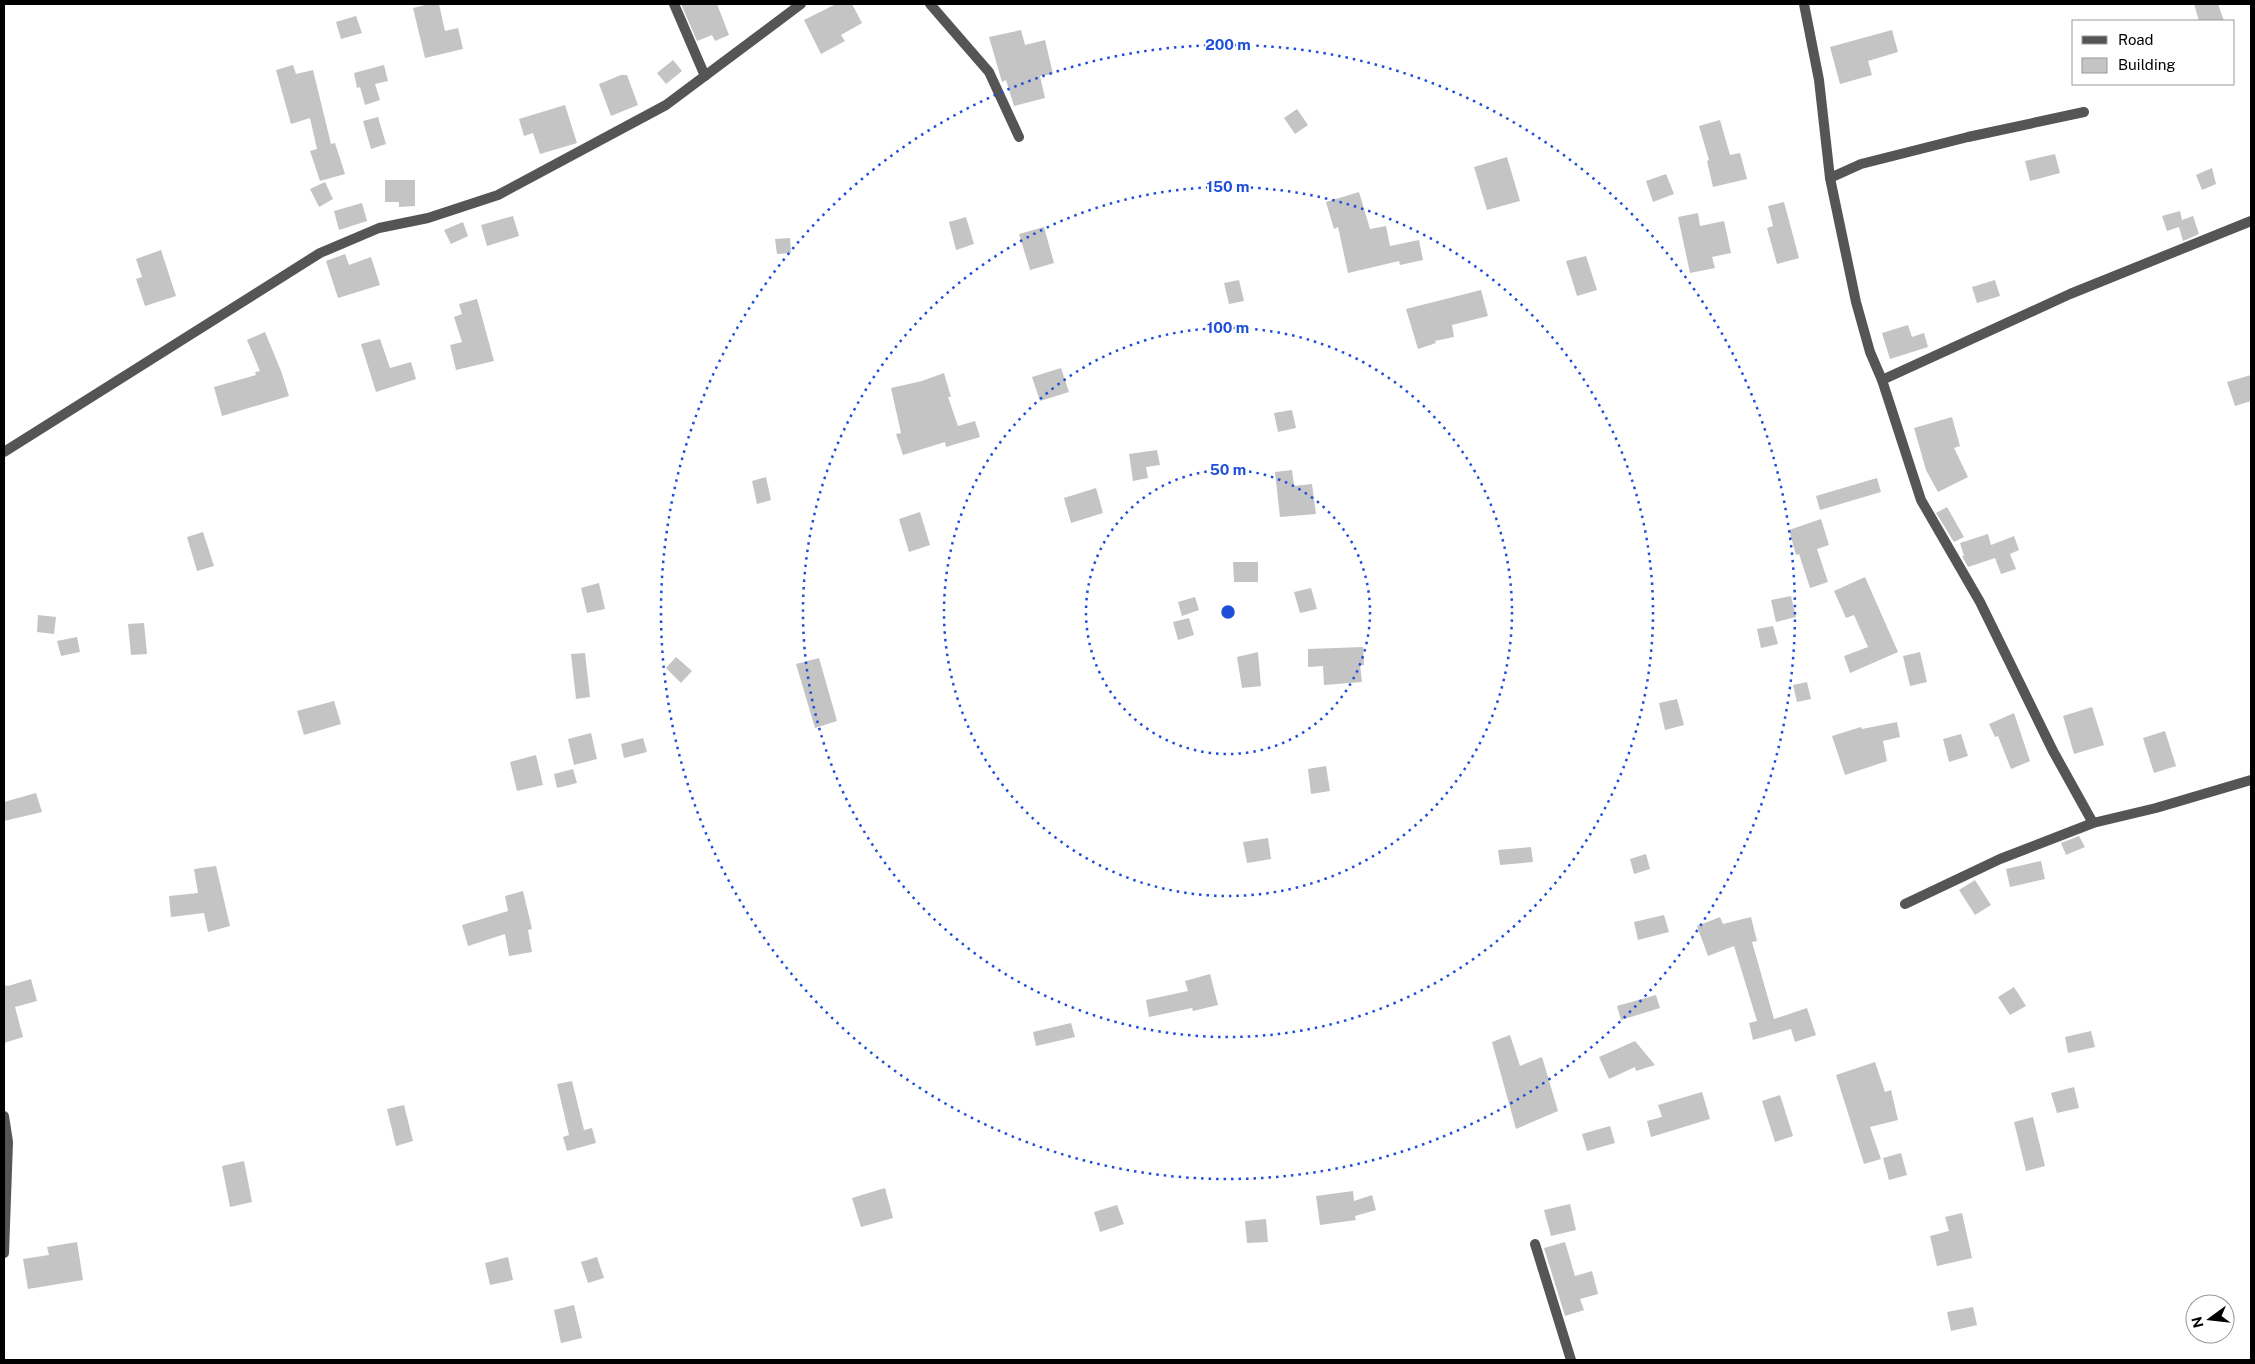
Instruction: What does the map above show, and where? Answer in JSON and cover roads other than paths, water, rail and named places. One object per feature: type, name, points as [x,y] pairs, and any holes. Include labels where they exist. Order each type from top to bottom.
[{"type":"street","points":[[674,4],[705,76]]},
{"type":"street","points":[[4,452],[320,253],[379,228],[428,218],[498,195],[666,105],[801,4]]},
{"type":"street","points":[[930,4],[989,72],[1019,136]]},
{"type":"street","points":[[1804,4],[1819,80],[1830,178],[1856,302],[1870,352],[1882,380],[1921,500],[1980,602],[2053,751],[2093,823]]},
{"type":"street","points":[[1830,178],[1861,164],[2084,112]]},
{"type":"street","points":[[1882,380],[2070,294],[2251,221]]},
{"type":"street","points":[[1905,904],[2000,859],[2093,823],[2156,808],[2251,780]]},
{"type":"street","points":[[4,1116],[8,1142],[4,1253]]},
{"type":"street","points":[[1535,1244],[1571,1360]]}]
